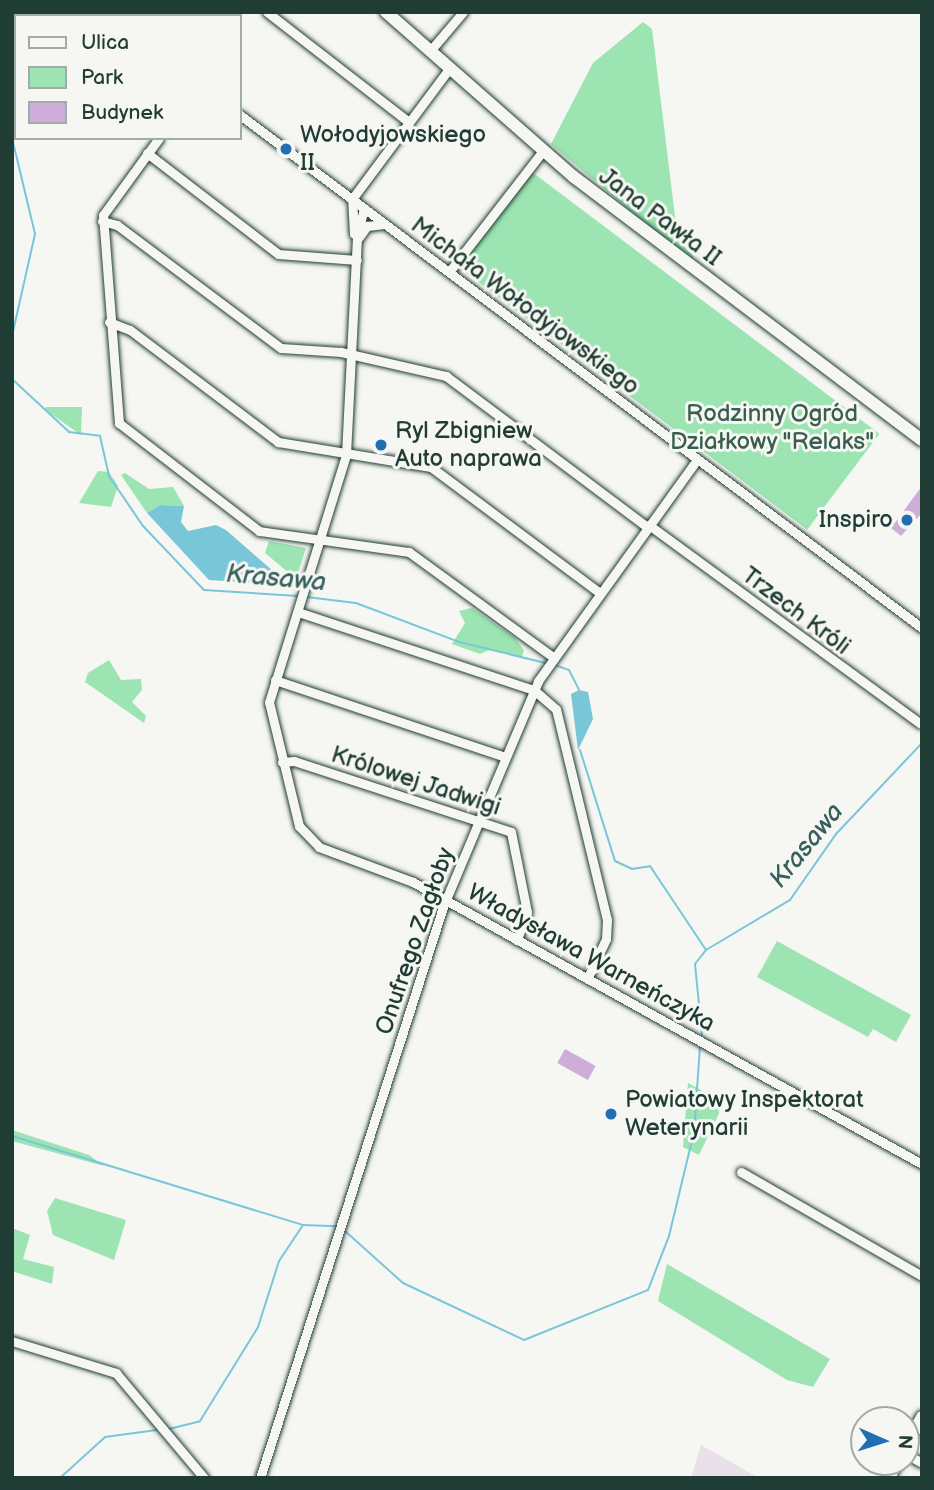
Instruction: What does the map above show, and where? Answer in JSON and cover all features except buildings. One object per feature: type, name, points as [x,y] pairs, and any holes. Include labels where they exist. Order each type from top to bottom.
[{"type":"main road","name":"Jana Pawła II","points":[[386,12],[543,151],[922,440]]},
{"type":"street","points":[[267,12],[409,122]]},
{"type":"street","points":[[429,51],[463,12]]},
{"type":"street","points":[[356,246],[352,199],[449,69]]},
{"type":"street","name":"Michała Wołodyjowskiego","points":[[242,116],[922,628]]},
{"type":"street","points":[[157,140],[106,205],[102,221],[115,416],[125,430],[259,531],[321,542],[409,552],[550,662]]},
{"type":"street","points":[[449,272],[543,151]]},
{"type":"street","points":[[147,153],[278,254],[357,261]]},
{"type":"street","points":[[356,246],[364,208]]},
{"type":"street","name":"Trzech Króli","points":[[102,221],[117,225],[270,342],[293,350],[352,354],[446,376],[920,723]]},
{"type":"street","points":[[356,246],[363,229],[385,224]]},
{"type":"street","name":"Władysława Warneńczyka","points":[[356,246],[346,455],[321,542],[275,680],[269,715],[293,812],[309,840],[446,900],[920,1160]]},
{"type":"street","points":[[109,322],[130,330],[271,439],[346,455],[432,467],[600,593]]},
{"type":"street","name":"Onufrego Zagłoby","points":[[260,1478],[446,900],[505,757],[534,690],[550,662],[697,460]]},
{"type":"street","points":[[298,612],[534,690],[556,709],[607,920],[606,939],[587,979]]},
{"type":"street","points":[[275,680],[505,757]]},
{"type":"street","name":"Królowej Jadwigi","points":[[282,762],[294,761],[513,835],[527,912],[517,940]]},
{"type":"street","points":[[741,1172],[922,1276]]},
{"type":"street","points":[[12,1341],[116,1373],[165,1438],[204,1478]]},
{"type":"shaded area","points":[[701,1445],[759,1478],[691,1478]]},
{"type":"green space","points":[[643,22],[652,29],[678,241],[692,254],[695,265],[551,144],[593,63]]},
{"type":"green space","name":"Rodzinny Ogród Działkowy \"Relaks\"","points":[[532,172],[879,434],[807,530],[460,268]]},
{"type":"green space","points":[[46,407],[82,407],[81,435],[44,409]]},
{"type":"green space","points":[[98,471],[109,472],[118,486],[111,507],[79,503]]},
{"type":"green space","points":[[125,473],[149,489],[173,487],[184,506],[160,505],[147,513],[121,475]]},
{"type":"green space","points":[[269,541],[306,548],[296,579],[265,553]]},
{"type":"green space","points":[[472,608],[515,638],[524,650],[522,657],[489,650],[480,654],[452,644],[465,623],[459,611]]},
{"type":"green space","points":[[109,660],[121,680],[141,679],[142,690],[132,702],[146,716],[144,723],[85,682],[88,673]]},
{"type":"green space","points":[[777,941],[911,1015],[896,1042],[873,1029],[868,1037],[757,977]]},
{"type":"green space","points":[[688,1083],[724,1103],[699,1155],[683,1147]]},
{"type":"green space","points":[[12,1130],[89,1155],[104,1166],[12,1141]]},
{"type":"green space","points":[[55,1198],[126,1220],[114,1260],[53,1235],[47,1211]]},
{"type":"green space","points":[[12,1228],[30,1235],[23,1259],[54,1267],[52,1284],[12,1271]]},
{"type":"green space","points":[[667,1264],[830,1359],[813,1387],[787,1380],[658,1301]]},
{"type":"water","points":[[160,505],[184,506],[181,522],[188,531],[216,525],[226,530],[289,585],[209,580],[147,513]]},
{"type":"water","points":[[579,690],[588,692],[593,719],[578,750],[571,694]]},
{"type":"waterway","points":[[12,138],[35,234],[12,336]]},
{"type":"waterway","name":"Krasawa","points":[[12,379],[69,432],[100,436],[109,476],[143,526],[204,590],[298,596]]},
{"type":"waterway","name":"Krasawa","points":[[307,597],[356,603],[459,642],[546,663]]},
{"type":"waterway","name":"Krasawa","points":[[555,665],[569,670],[579,690]]},
{"type":"waterway","name":"Krasawa","points":[[580,750],[615,861],[632,869],[650,866],[706,950],[790,900],[836,834],[922,743]]},
{"type":"waterway","points":[[702,1035],[695,964],[706,950]]},
{"type":"waterway","points":[[345,1231],[403,1283],[524,1340],[648,1290],[669,1236],[694,1132],[700,1047]]},
{"type":"waterway","points":[[12,1136],[303,1225]]},
{"type":"waterway","points":[[169,1429],[200,1421],[258,1327],[279,1261],[303,1225],[337,1226]]},
{"type":"waterway","points":[[60,1478],[105,1437],[157,1430]]},
{"type":"place","name":"Wołodyjowskiego II","points":[[286,149]]},
{"type":"place","name":"Ryl Zbigniew Auto naprawa","points":[[381,445]]},
{"type":"place","name":"Inspiro","points":[[907,520]]},
{"type":"place","name":"Powiatowy Inspektorat Weterynarii","points":[[611,1114]]}]
